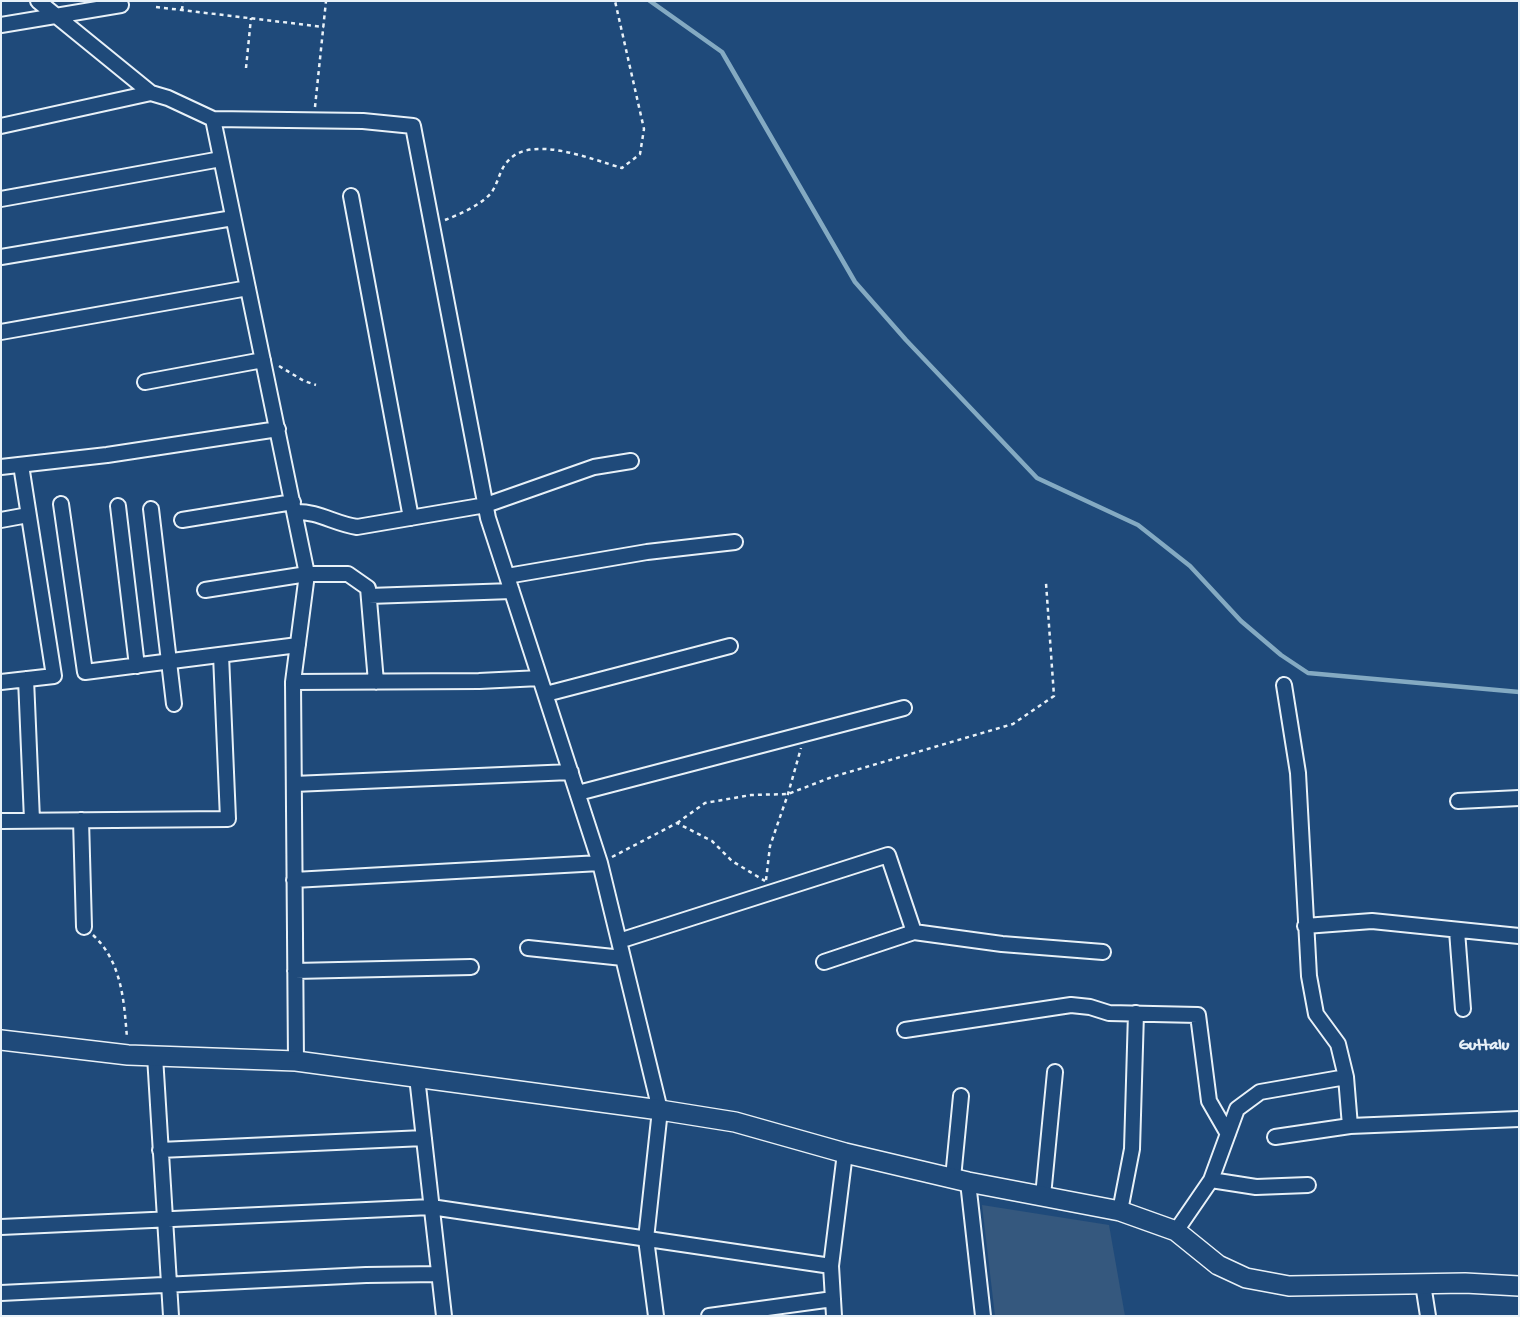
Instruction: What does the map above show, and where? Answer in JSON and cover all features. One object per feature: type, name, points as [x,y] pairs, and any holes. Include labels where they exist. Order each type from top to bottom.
[{"type":"main road","points":[[1,1040],[128,1055],[296,1061],[660,1110],[735,1122],[845,1153],[961,1180],[1120,1211],[1176,1231],[1218,1266],[1246,1278],[1289,1286],[1423,1284],[1519,1286]]},
{"type":"street","points":[[38,1],[150,93],[168,98],[213,119],[363,121],[413,126],[486,505],[507,576],[600,862],[660,1110],[646,1239],[656,1316]]},
{"type":"street","points":[[1,25],[121,5]]},
{"type":"street","points":[[1,126],[150,93]]},
{"type":"street","points":[[213,119],[307,574],[293,682],[296,1061]]},
{"type":"street","points":[[1,199],[221,159]]},
{"type":"street","points":[[351,196],[411,518]]},
{"type":"street","points":[[1,257],[234,218]]},
{"type":"street","points":[[1,332],[248,288]]},
{"type":"street","points":[[145,382],[264,363]]},
{"type":"street","points":[[1,468],[107,455],[278,429]]},
{"type":"street","points":[[182,520],[294,507],[316,513],[344,525],[357,527],[486,505],[594,467],[631,461]]},
{"type":"street","points":[[1,682],[54,676],[21,465]]},
{"type":"street","points":[[61,504],[85,672],[298,645]]},
{"type":"street","points":[[118,506],[137,666]]},
{"type":"street","points":[[151,509],[174,704]]},
{"type":"street","points":[[1,520],[28,515]]},
{"type":"street","points":[[507,576],[647,552],[735,542]]},
{"type":"street","points":[[205,590],[307,574],[348,574],[368,588],[376,682]]},
{"type":"street","points":[[369,596],[512,591]]},
{"type":"street","points":[[546,694],[730,646]]},
{"type":"street","points":[[1,821],[228,819],[221,655]]},
{"type":"street","points":[[293,682],[479,681],[540,678]]},
{"type":"street","points":[[26,679],[32,820]]},
{"type":"street","points":[[1284,685],[1298,772],[1309,976],[1316,1014],[1338,1044],[1346,1077],[1350,1126]]},
{"type":"street","points":[[578,793],[904,708]]},
{"type":"street","points":[[294,784],[571,772]]},
{"type":"street","points":[[1458,801],[1519,798]]},
{"type":"street","points":[[80,820],[84,927]]},
{"type":"street","points":[[619,941],[766,888],[888,855],[914,932]]},
{"type":"street","points":[[294,880],[600,862]]},
{"type":"street","points":[[1306,926],[1372,921],[1519,936]]},
{"type":"street","points":[[1457,931],[1462,1009]]},
{"type":"street","points":[[824,962],[914,932],[1002,944],[1103,952]]},
{"type":"street","points":[[528,948],[623,958]]},
{"type":"street","points":[[295,972],[471,967]]},
{"type":"street","points":[[905,1030],[1071,1005],[1090,1007],[1109,1013],[1198,1015],[1210,1100],[1228,1134]]},
{"type":"street","points":[[1120,1211],[1132,1149],[1136,1014]]},
{"type":"street","points":[[155,1056],[171,1316]]},
{"type":"street","points":[[1044,1196],[1055,1072]]},
{"type":"street","points":[[417,1077],[444,1316]]},
{"type":"street","points":[[1176,1231],[1211,1180],[1237,1108],[1260,1092],[1346,1077]]},
{"type":"street","points":[[961,1096],[961,1180],[983,1316]]},
{"type":"street","points":[[1275,1137],[1350,1126],[1519,1119]]},
{"type":"street","points":[[160,1150],[424,1138]]},
{"type":"street","points":[[834,1316],[831,1266],[845,1153]]},
{"type":"street","points":[[1211,1180],[1256,1187],[1308,1185]]},
{"type":"street","points":[[1,1227],[432,1207],[831,1266]]},
{"type":"street","points":[[1,1293],[169,1284],[439,1274]]},
{"type":"street","points":[[1423,1284],[1428,1316]]},
{"type":"street","points":[[709,1316],[833,1299]]},
{"type":"path","points":[[182,10],[183,1]]},
{"type":"path","points":[[314,121],[326,1]]},
{"type":"path","points":[[432,225],[462,213],[491,193],[507,161],[527,149],[554,148],[622,168],[640,154],[644,129],[615,1]]},
{"type":"path","points":[[156,7],[324,27]]},
{"type":"path","points":[[246,68],[251,18]]},
{"type":"path","points":[[264,363],[279,366],[304,381],[316,385]]},
{"type":"path","points":[[600,862],[677,823],[705,803],[751,795],[788,794],[832,777],[1013,724],[1054,696],[1046,583]]},
{"type":"path","points":[[766,888],[770,846],[788,794],[805,734]]},
{"type":"path","points":[[677,823],[712,841],[732,861],[766,888]]},
{"type":"path","points":[[84,927],[105,946],[122,986],[128,1055]]},
{"type":"shaded area","points":[[982,1205],[1109,1225],[1125,1316],[995,1316]]},
{"type":"waterway","points":[[650,1],[722,52],[855,282],[906,340],[1037,478],[1138,525],[1190,566],[1241,621],[1281,655],[1308,673],[1519,692]]},
{"type":"district","name":"Guttalu","points":[[1484,1047]]}]
